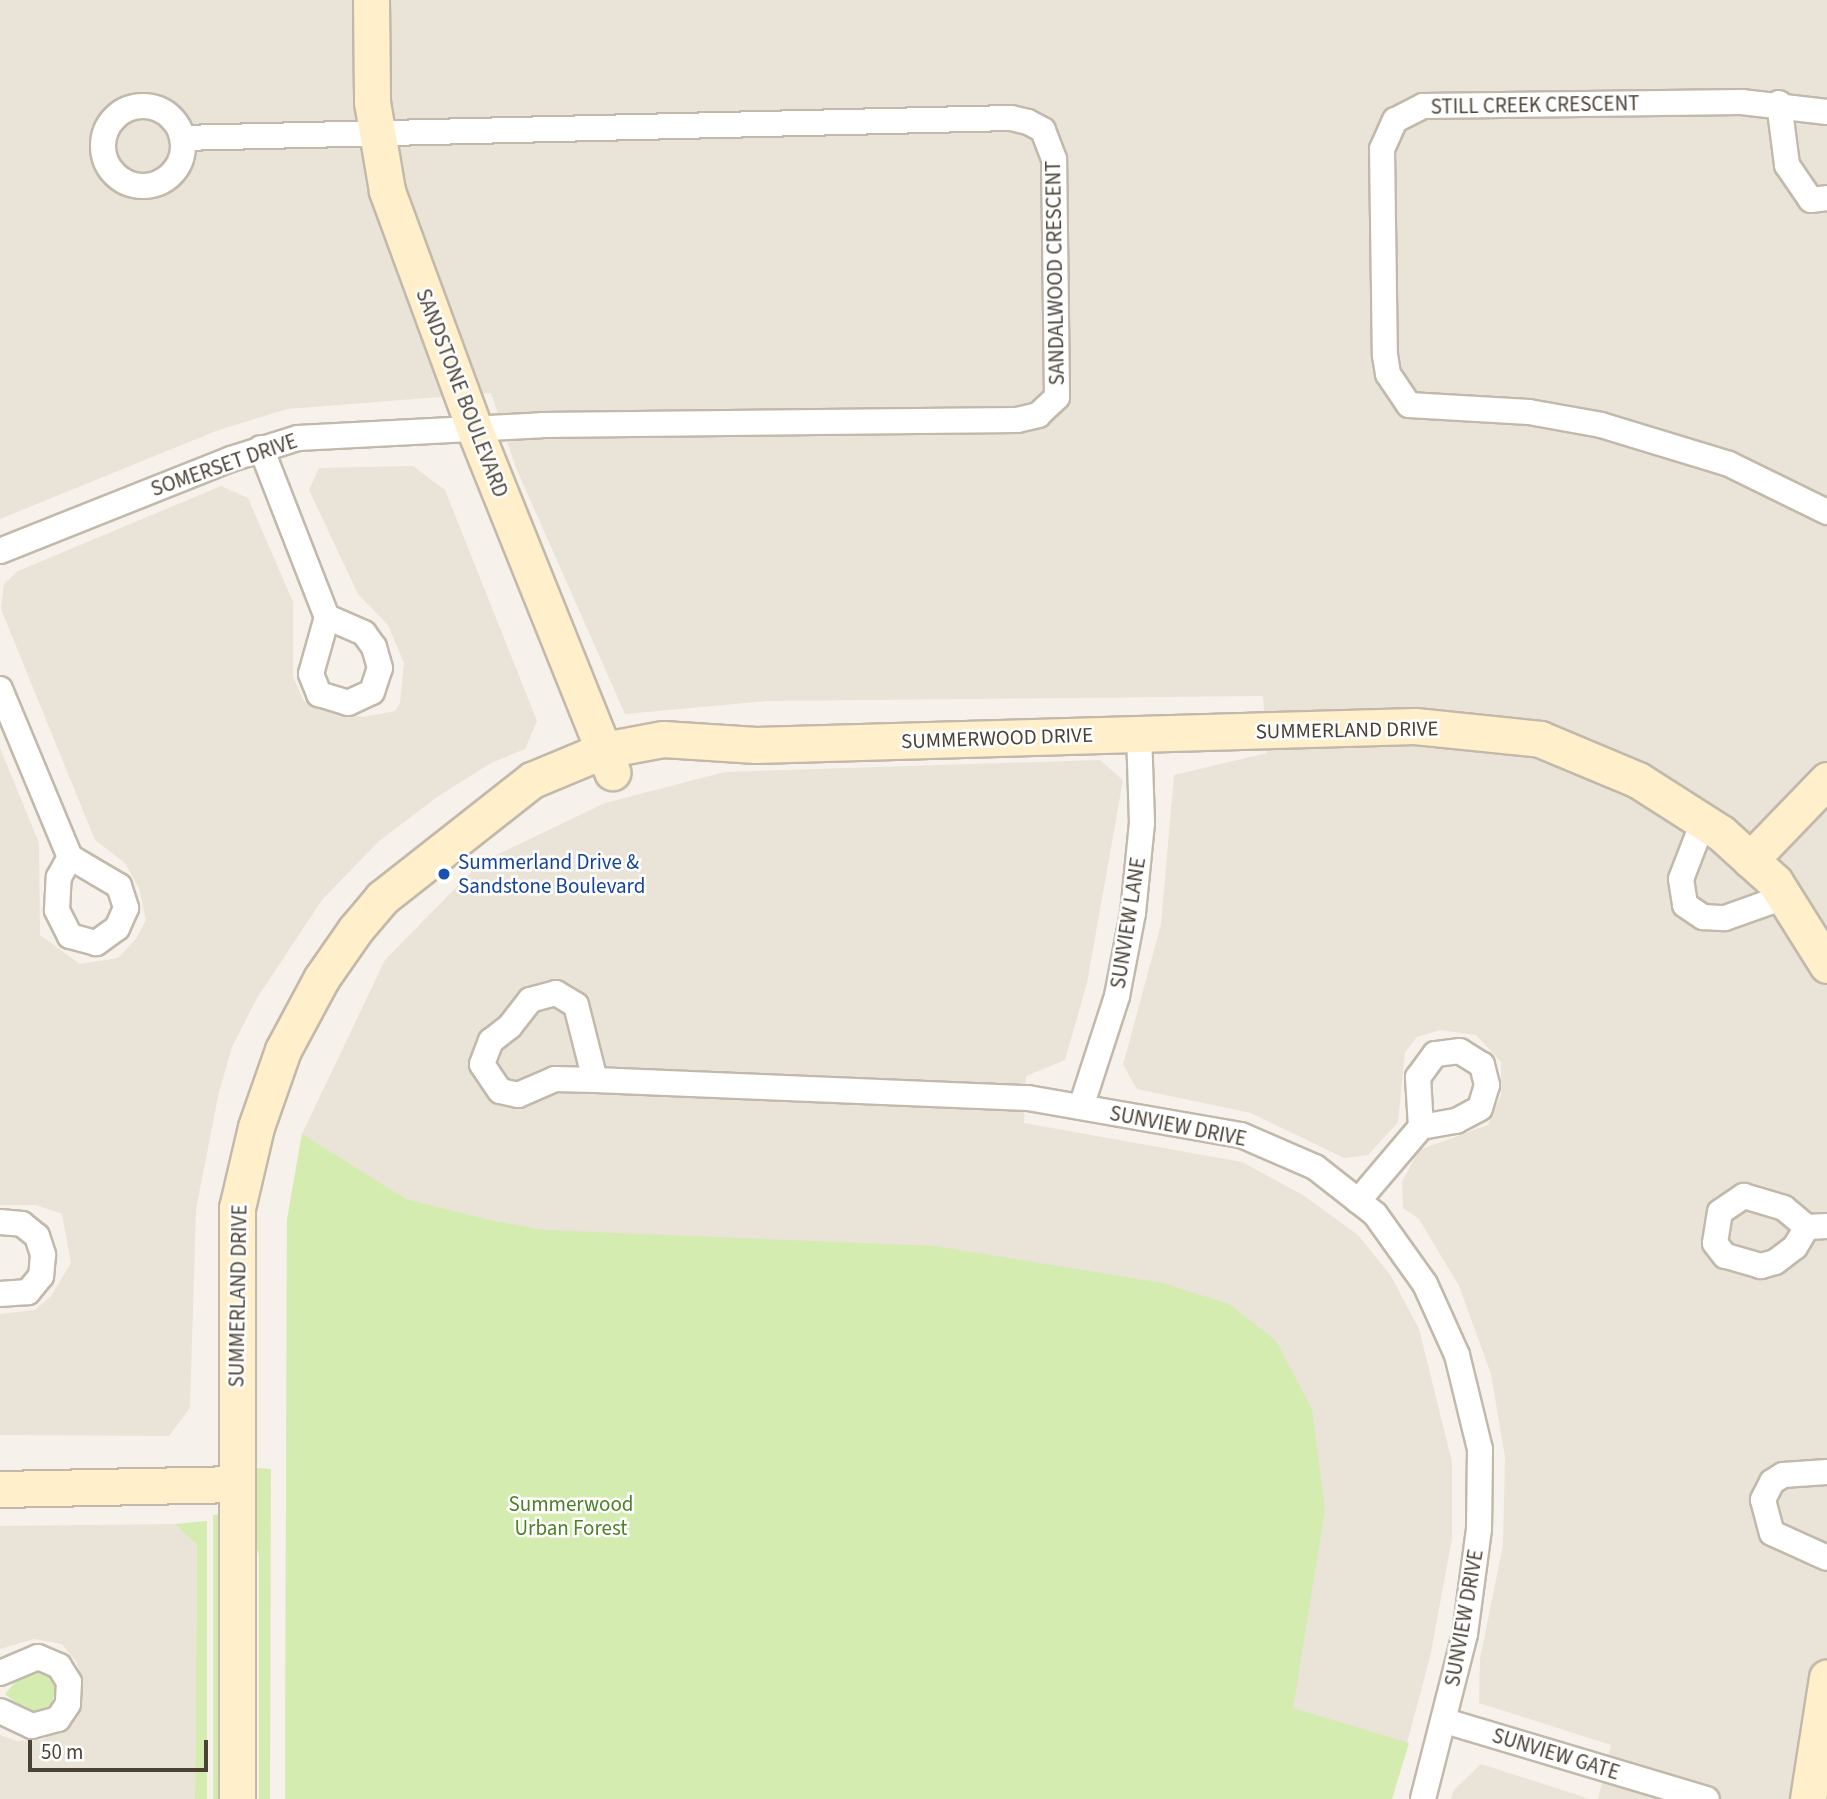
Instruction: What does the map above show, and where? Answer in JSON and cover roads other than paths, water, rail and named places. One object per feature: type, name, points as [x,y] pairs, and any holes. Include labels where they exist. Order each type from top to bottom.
[{"type":"street","name":"SANDSTONE BOULEVARD","points":[[371,0],[376,133],[387,191],[474,428],[608,761]]},
{"type":"street","points":[[1779,103],[1787,165],[1811,200],[1827,198]]},
{"type":"street","name":"STILL CREEK CRESCENT","points":[[1827,112],[1779,103],[1423,106],[1407,111],[1395,120],[1382,149],[1385,355],[1388,374],[1409,404],[1529,412],[1601,425],[1729,464],[1827,512]]},
{"type":"street","name":"SANDALWOOD CRESCENT","points":[[376,133],[1011,118],[1043,130],[1051,144],[1060,383],[1051,408],[1038,415],[1017,420],[542,425]]},
{"type":"street","points":[[183,138],[376,133]]},
{"type":"street","name":"SOMERSET DRIVE","points":[[0,551],[261,448],[331,434],[542,425]]},
{"type":"street","points":[[261,448],[327,617]]},
{"type":"street","points":[[0,689],[70,856]]},
{"type":"street","name":"SUMMERLAND DRIVE","points":[[1239,731],[1415,726],[1540,739],[1638,780],[1703,822],[1751,860],[1784,897],[1827,965]]},
{"type":"street","name":"SUMMERWOOD DRIVE","points":[[608,761],[663,739],[756,745],[1239,731]]},
{"type":"street","name":"SUNVIEW LANE","points":[[1081,1107],[1117,996],[1133,913],[1142,823],[1139,734]]},
{"type":"street","name":"SUMMERLAND DRIVE","points":[[237,1799],[237,1208],[256,1127],[278,1063],[321,979],[355,930],[382,898],[466,828],[608,761]]},
{"type":"street","points":[[1751,860],[1827,779]]},
{"type":"street","points":[[1703,822],[1681,879],[1685,905],[1703,917],[1725,918],[1784,897]]},
{"type":"street","name":"SUNVIEW DRIVE","points":[[595,1080],[576,1005],[556,993],[541,995],[522,1007],[510,1026],[491,1041],[482,1064],[500,1091],[517,1095],[555,1079],[1028,1098],[1241,1135],[1315,1167],[1375,1214],[1424,1284],[1457,1354],[1480,1449],[1479,1528],[1465,1634],[1423,1799]]},
{"type":"street","points":[[1358,1201],[1421,1127]]},
{"type":"street","points":[[0,1222],[22,1224],[37,1236],[43,1255],[41,1276],[28,1292],[0,1294]]},
{"type":"street","points":[[1827,1472],[1783,1475],[1772,1482],[1763,1500],[1772,1533],[1827,1558]]},
{"type":"street","points":[[0,1489],[235,1484]]},
{"type":"street","points":[[0,1673],[38,1657],[59,1666],[69,1682],[68,1704],[58,1719],[32,1726],[0,1711]]},
{"type":"street","points":[[1808,1799],[1827,1677]]},
{"type":"street","name":"SUNVIEW GATE","points":[[1445,1721],[1707,1799]]},
{"type":"place","name":"Summerland Drive & Sandstone Boulevard","points":[[444,874]]},
{"type":"park label","name":"Summerwood Urban Forest","points":[[571,1516]]}]
